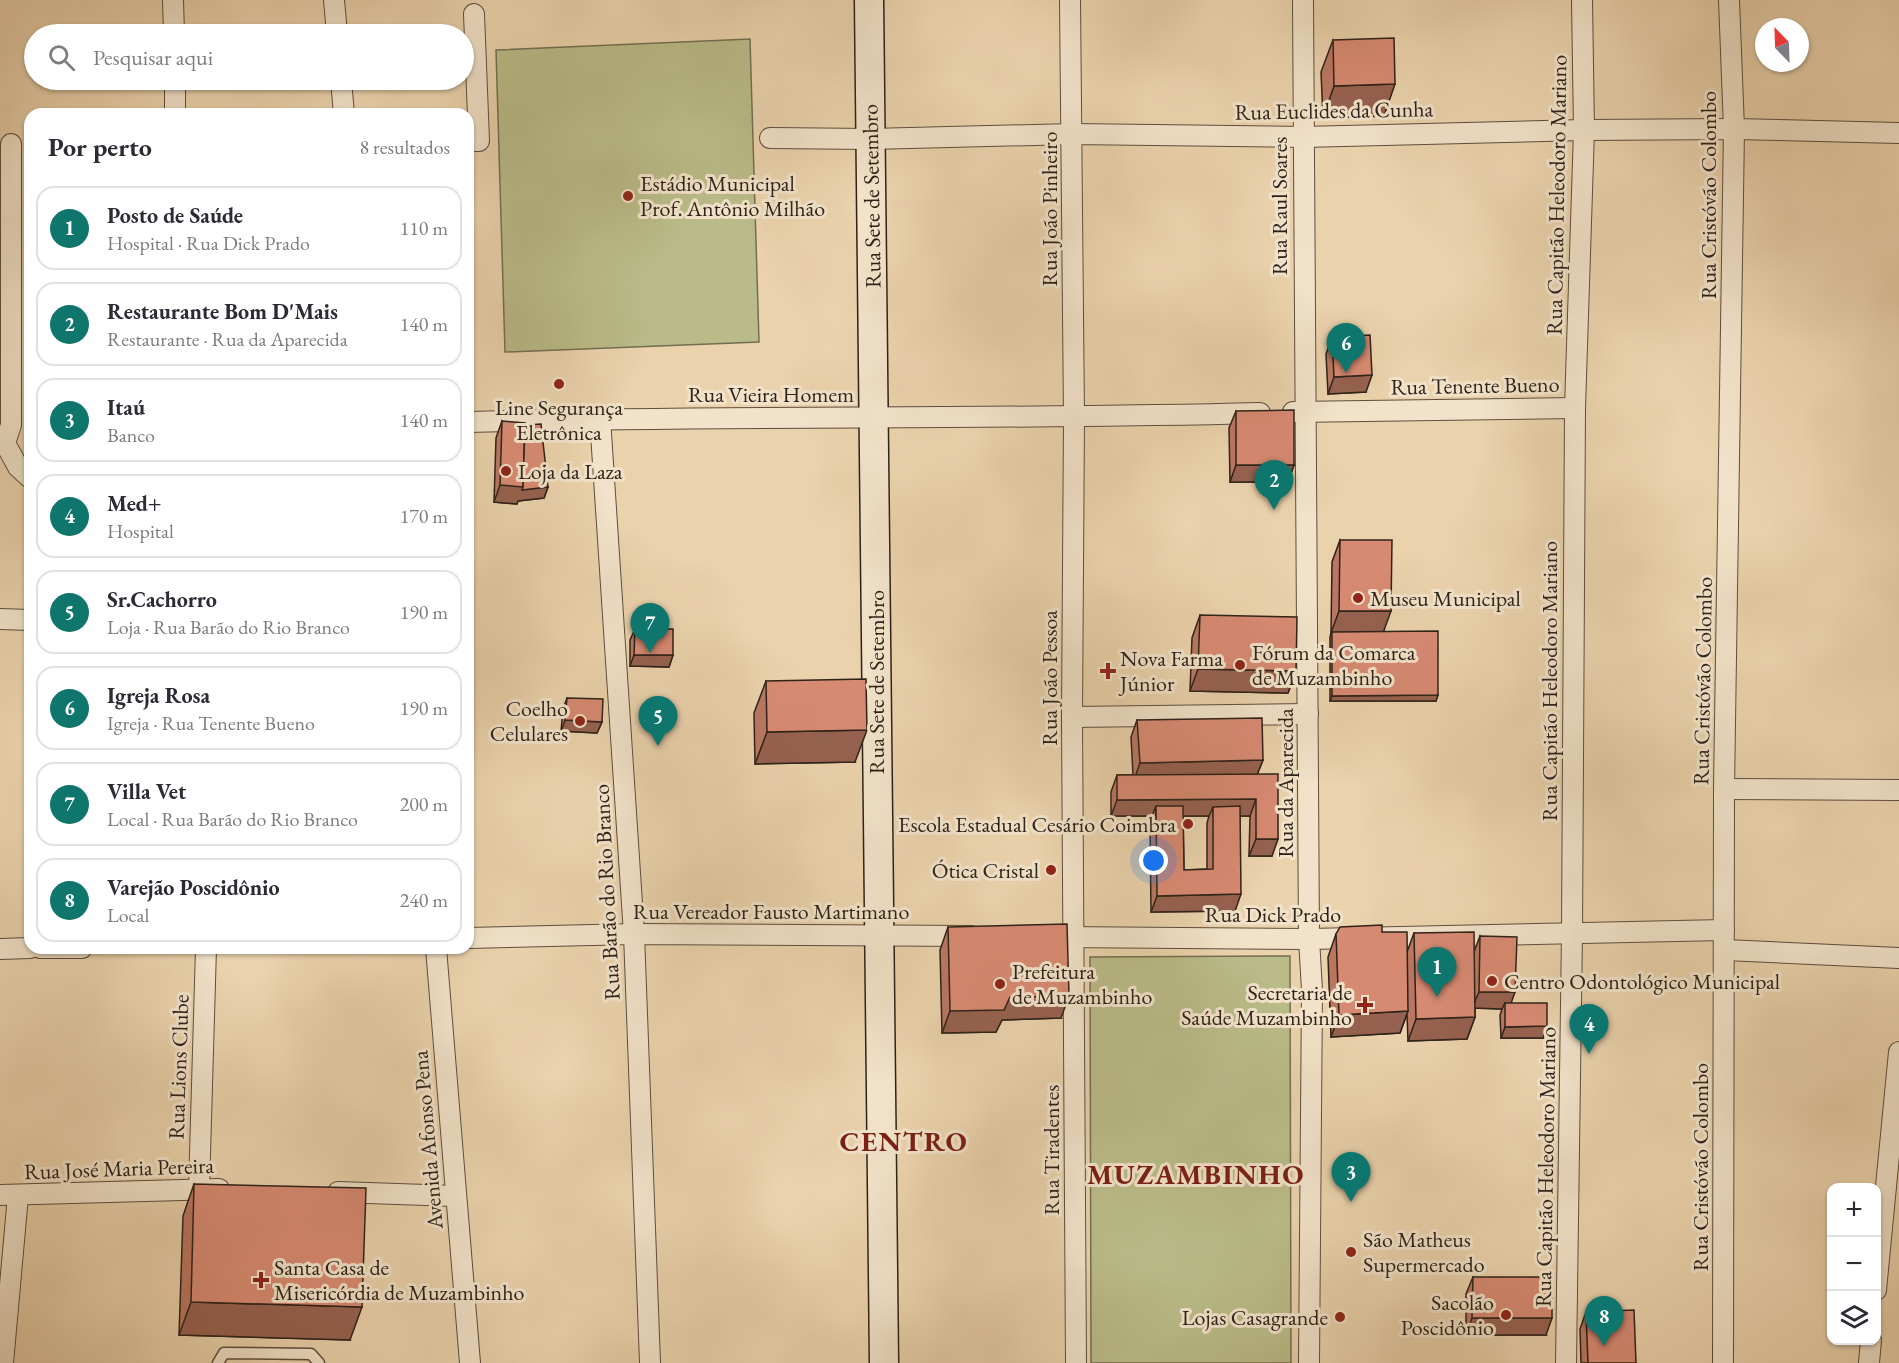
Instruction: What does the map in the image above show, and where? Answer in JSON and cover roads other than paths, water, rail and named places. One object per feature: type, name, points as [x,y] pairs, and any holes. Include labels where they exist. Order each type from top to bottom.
[{"type":"main road","name":"Rua Sete de Setembro","points":[[869,0],[884,1363]]},
{"type":"street","points":[[173,0],[174,24]]},
{"type":"street","points":[[334,0],[336,24]]},
{"type":"street","name":"Rua João Pinheiro","points":[[1070,0],[1074,418]]},
{"type":"street","name":"Rua Raul Soares","points":[[1303,0],[1304,411]]},
{"type":"street","name":"Rua Capitão Heleodoro Mariano","points":[[1566,1363],[1572,933],[1575,408],[1584,130],[1582,0]]},
{"type":"street","name":"Rua Cristóvão Colombo","points":[[1723,1363],[1725,789],[1734,129],[1729,0]]},
{"type":"street","points":[[474,14],[474,24]]},
{"type":"street","points":[[175,90],[175,108]]},
{"type":"street","points":[[342,90],[343,108]]},
{"type":"street","points":[[473,90],[473,108]]},
{"type":"street","name":"Rua Euclides da Cunha","points":[[770,138],[870,140],[1073,134],[1303,136],[1734,129],[1899,133]]},
{"type":"street","points":[[14,144],[14,424],[4,443],[24,472]]},
{"type":"street","name":"Rua Tenente Bueno","points":[[1074,418],[1304,411],[1575,408]]},
{"type":"street","name":"Rua da Aparecida","points":[[1304,411],[1309,939],[1312,990],[1310,1363]]},
{"type":"street","name":"Rua Vieira Homem","points":[[474,422],[600,418],[1074,418]]},
{"type":"street","name":"Rua Barão do Rio Branco","points":[[600,418],[634,934],[650,1363]]},
{"type":"street","name":"Rua João Pessoa","points":[[1074,418],[1072,717],[1074,937]]},
{"type":"street","points":[[0,619],[24,620]]},
{"type":"street","points":[[1072,717],[1308,714]]},
{"type":"street","points":[[1725,789],[1899,790]]},
{"type":"street","name":"Rua Dick Prado","points":[[1074,937],[1309,939],[1572,933],[1725,940],[1899,958]]},
{"type":"street","name":"Rua Vereador Fausto Martimano","points":[[474,938],[634,934],[993,936]]},
{"type":"street","points":[[1039,937],[1074,937]]},
{"type":"street","name":"Rua Tiradentes","points":[[1074,937],[1076,1363]]},
{"type":"street","points":[[0,949],[24,948]]},
{"type":"street","name":"Rua Lions Clube","points":[[199,1188],[206,954]]},
{"type":"street","name":"Avenida Afonso Pena","points":[[436,954],[470,1363]]},
{"type":"street","points":[[1881,1238],[1899,1052]]},
{"type":"street","name":"Rua José Maria Pereira","points":[[9,1196],[199,1188],[234,1189]]},
{"type":"street","points":[[316,1191],[456,1196]]},
{"type":"street","points":[[3,1363],[9,1196]]},
{"type":"street","points":[[1869,1363],[1871,1345]]},
{"type":"lane","points":[[218,1363],[224,1353],[250,1352],[311,1354],[319,1363]]},
{"type":"place","name":"Estádio Municipal Prof. Antônio Milhão","points":[[628,196]]},
{"type":"place","name":"Igreja Rosa","points":[[1346,373]]},
{"type":"place","name":"Line Segurança Eletrônica","points":[[559,384]]},
{"type":"place","name":"Loja da Laza","points":[[506,471]]},
{"type":"place","name":"Restaurante Bom D'Mais","points":[[1274,510]]},
{"type":"place","name":"Museu Municipal","points":[[1358,598]]},
{"type":"place","name":"Villa Vet","points":[[650,653]]},
{"type":"place","name":"Fórum da Comarca de Muzambinho","points":[[1240,665]]},
{"type":"place","name":"Nova Farma Júnior","points":[[1108,671]]},
{"type":"place","name":"Coelho Celulares","points":[[580,721]]},
{"type":"place","name":"Sr.Cachorro","points":[[658,746]]},
{"type":"place","name":"Escola Estadual Cesário Coimbra","points":[[1188,824]]},
{"type":"place","name":"Ótica Cristal","points":[[1051,870]]},
{"type":"place","name":"Centro Odontológico Municipal","points":[[1492,981]]},
{"type":"place","name":"Prefeitura de Muzambinho","points":[[1000,984]]},
{"type":"place","name":"Posto de Saúde","points":[[1437,997]]},
{"type":"place","name":"Secretaria de Saúde Muzambinho","points":[[1365,1005]]},
{"type":"place","name":"Med+","points":[[1589,1054]]},
{"type":"place","name":"Itaú","points":[[1351,1202]]},
{"type":"place","name":"São Matheus Supermercado","points":[[1351,1252]]},
{"type":"place","name":"Santa Casa de Misericórdia de Muzambinho","points":[[261,1280]]},
{"type":"place","name":"Sacolão Poscidônio","points":[[1506,1315]]},
{"type":"place","name":"Lojas Casagrande","points":[[1340,1317]]},
{"type":"place","name":"Varejão Poscidônio","points":[[1604,1346]]},
{"type":"district","name":"CENTRO","points":[[904,1141]]},
{"type":"district","name":"MUZAMBINHO","points":[[1196,1174]]}]
